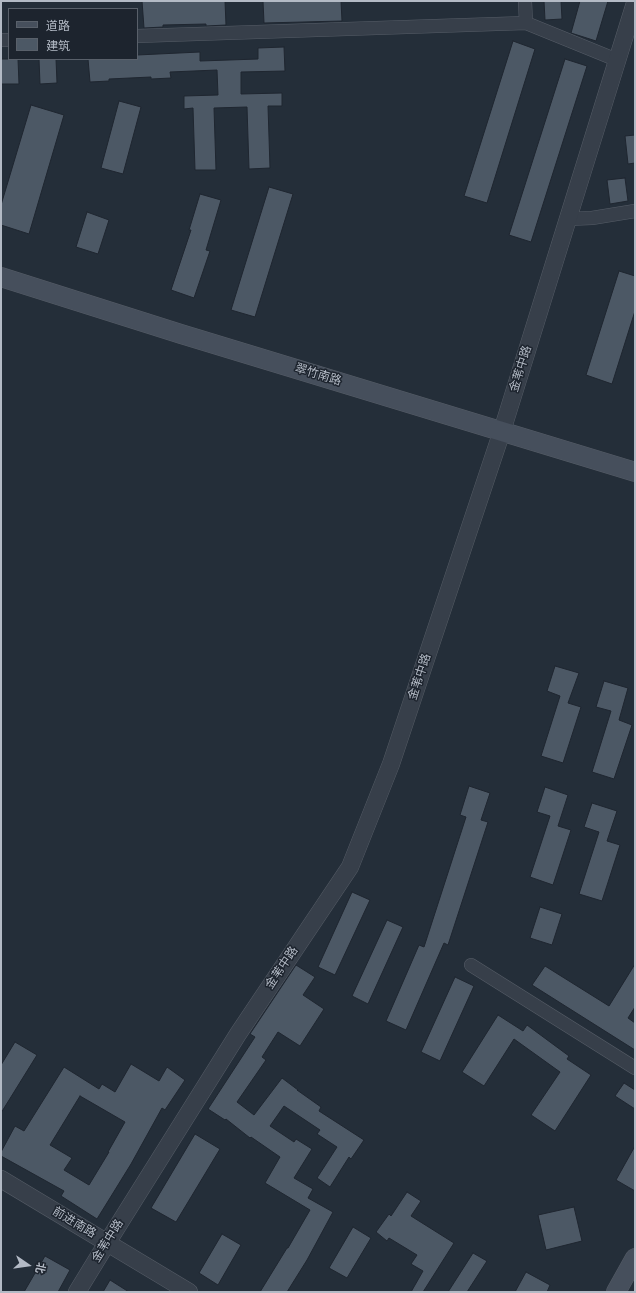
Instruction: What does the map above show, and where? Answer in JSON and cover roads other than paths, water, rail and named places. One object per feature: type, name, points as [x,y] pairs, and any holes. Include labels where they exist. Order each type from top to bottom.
[{"type":"main road","name":"翠竹南路","points":[[1,265],[185,322],[503,425],[635,472]]},
{"type":"main road","name":"翠竹南路","points":[[1,277],[196,338],[503,425],[635,460]]},
{"type":"main road","points":[[616,1292],[635,1258]]},
{"type":"main road","points":[[629,1292],[635,1282]]},
{"type":"street","points":[[525,1],[526,23]]},
{"type":"street","name":"金苇中路","points":[[77,1292],[238,1034],[350,867],[391,764],[503,425],[635,2]]},
{"type":"street","points":[[138,36],[526,23],[617,60]]},
{"type":"street","points":[[567,219],[592,218],[635,211]]},
{"type":"street","points":[[471,965],[635,1068]]},
{"type":"street","name":"前进南路","points":[[1,1179],[189,1292]]}]
